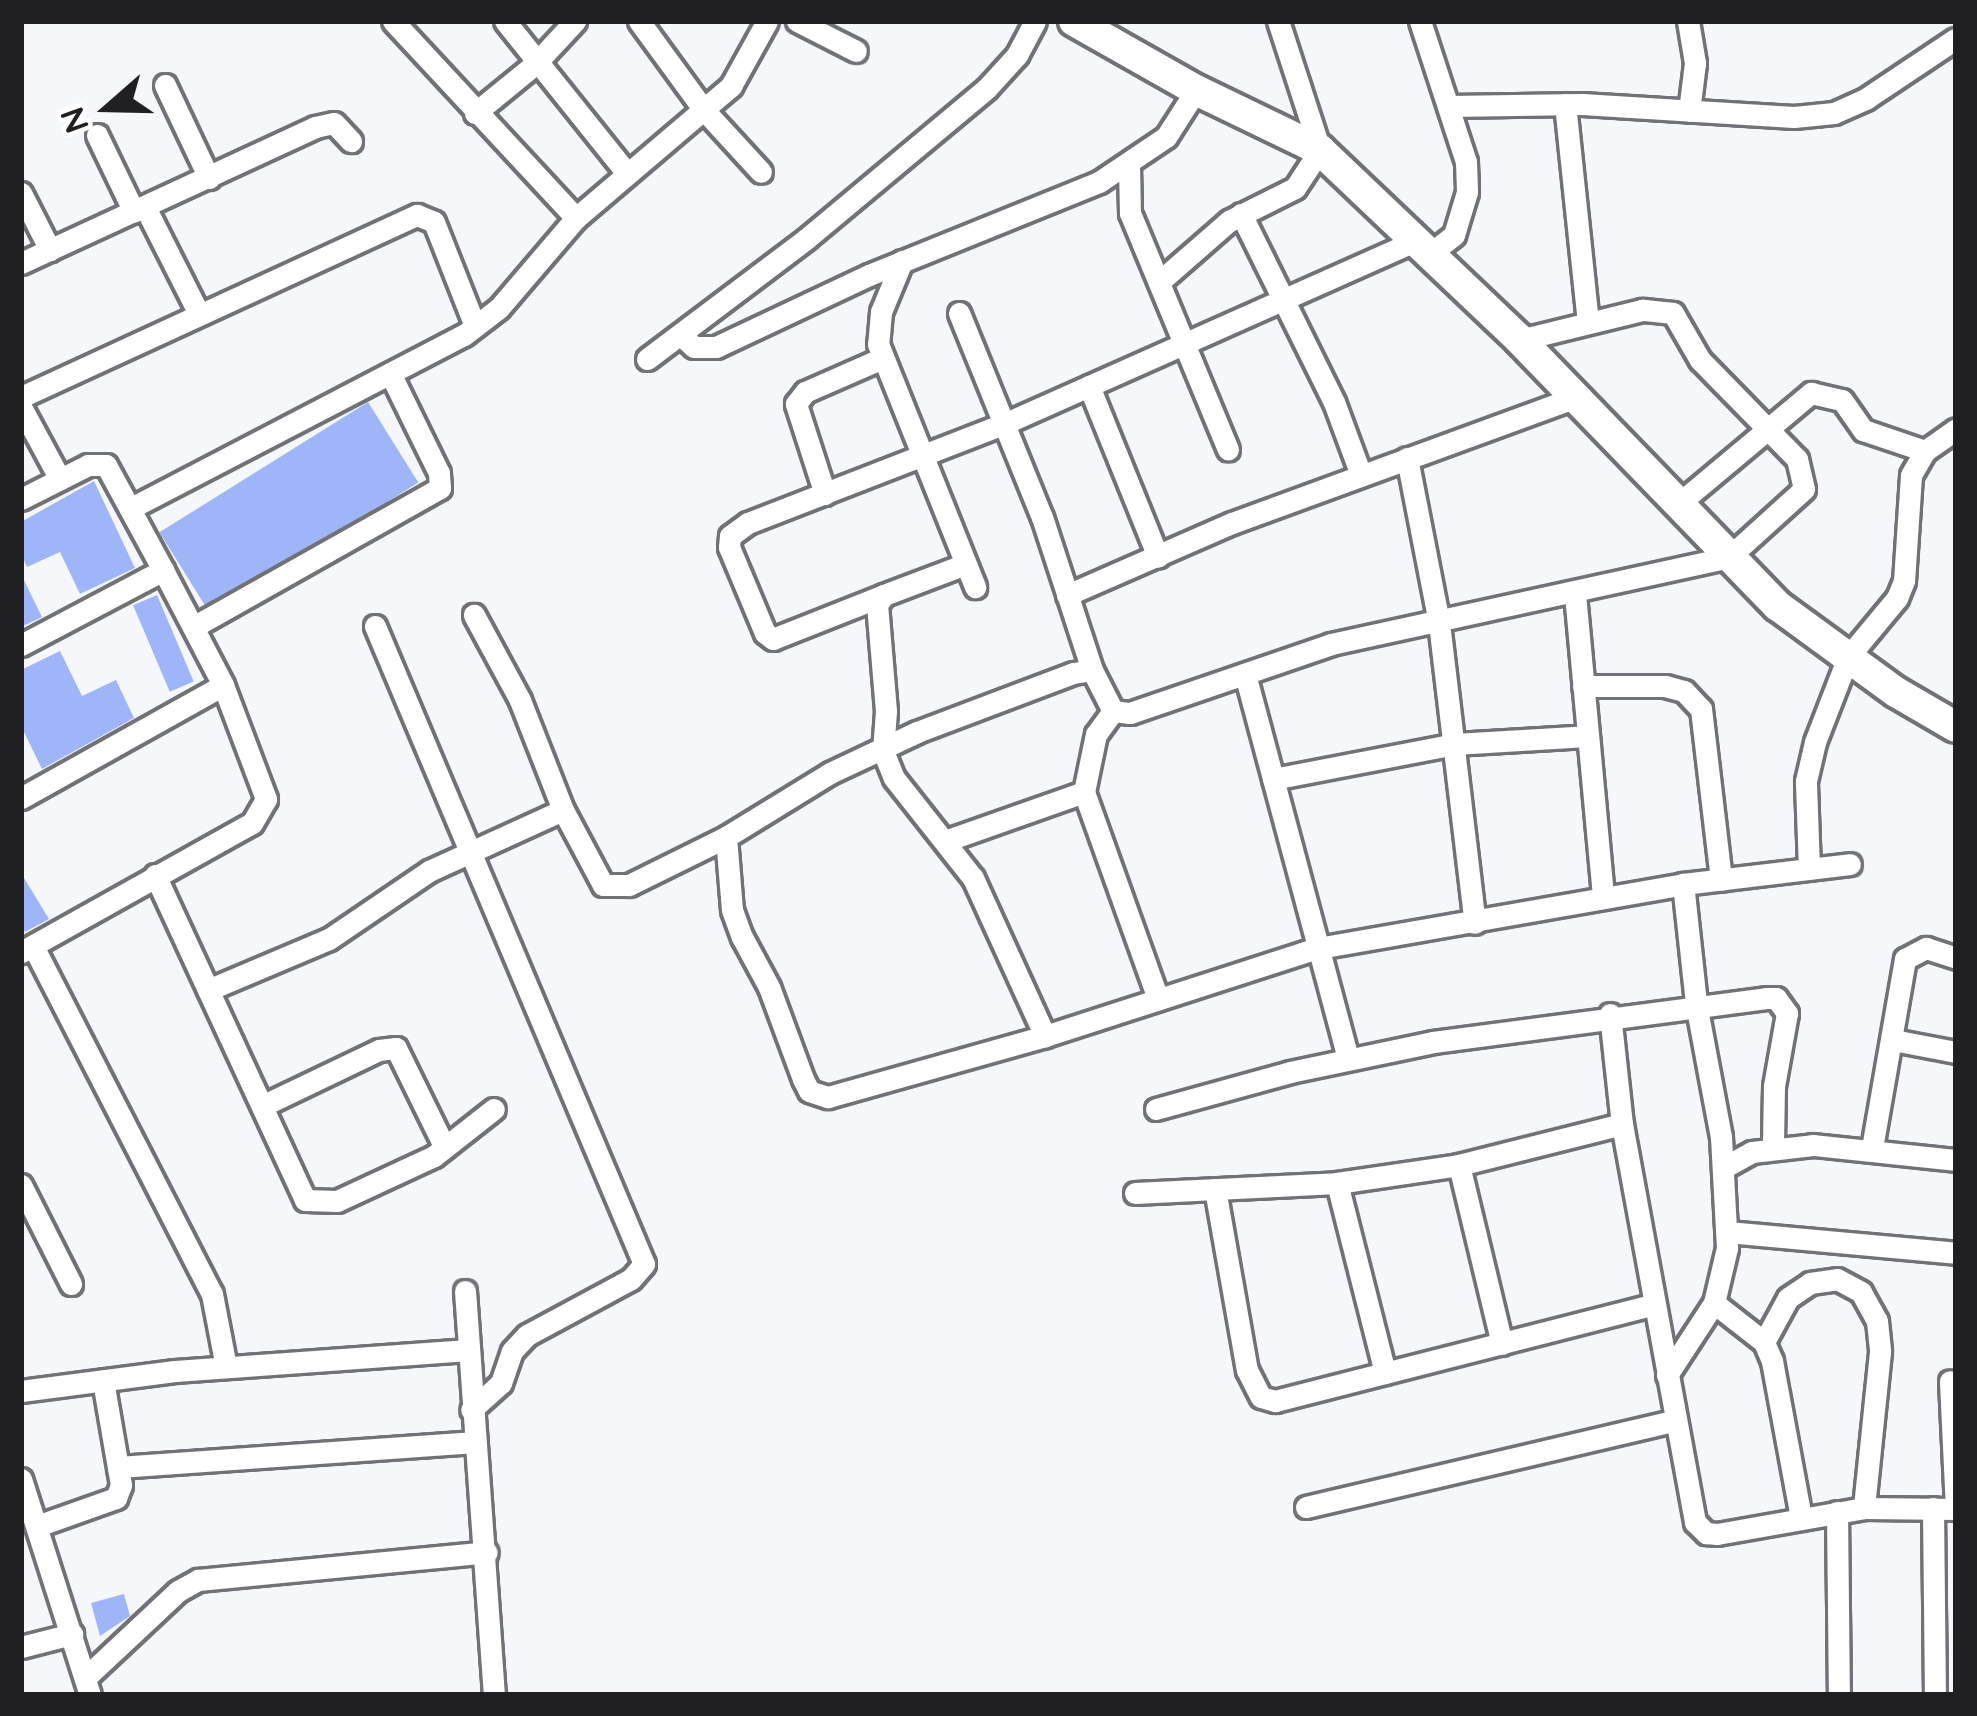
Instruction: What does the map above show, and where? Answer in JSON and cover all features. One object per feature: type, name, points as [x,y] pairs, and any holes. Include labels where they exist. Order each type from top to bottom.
[{"type":"street","points":[[393,21],[576,218]]},
{"type":"street","points":[[505,21],[626,172]]},
{"type":"street","points":[[475,113],[535,64],[575,21]]},
{"type":"street","points":[[640,21],[704,110],[760,172]]},
{"type":"street","points":[[131,508],[391,373],[499,308],[576,218],[730,86],[767,21]]},
{"type":"street","points":[[797,21],[856,51]]},
{"type":"street","points":[[647,359],[682,336],[987,88],[1017,55],[1034,21]]},
{"type":"street","points":[[1073,21],[1196,90],[1321,150],[1520,340],[1778,606],[1956,727]]},
{"type":"street","points":[[1278,21],[1321,150]]},
{"type":"street","points":[[963,565],[782,638],[765,633],[729,548],[730,536],[748,523],[1006,423],[1283,296],[1454,235],[1467,192],[1466,162],[1420,21]]},
{"type":"street","points":[[1688,21],[1695,64],[1689,111]]},
{"type":"street","points":[[1952,21],[1956,50]]},
{"type":"street","points":[[1448,106],[1565,104],[1795,117],[1834,112],[1868,98],[1955,39]]},
{"type":"street","points":[[165,85],[209,178]]},
{"type":"street","points":[[682,336],[694,347],[716,346],[902,261],[1130,166],[1166,137],[1196,90]]},
{"type":"street","points":[[1565,104],[1588,323]]},
{"type":"street","points":[[21,263],[315,127],[334,123],[351,140]]},
{"type":"street","points":[[97,135],[199,314]]},
{"type":"street","points":[[1159,282],[1241,214],[1295,188],[1321,150]]},
{"type":"street","points":[[1130,166],[1130,213],[1228,450]]},
{"type":"street","points":[[21,193],[50,250]]},
{"type":"street","points":[[1241,214],[1283,296],[1361,475]]},
{"type":"street","points":[[21,397],[417,215],[434,222],[475,326]]},
{"type":"street","points":[[902,261],[876,328],[883,358],[975,587]]},
{"type":"street","points":[[1113,711],[1130,713],[1331,644],[1574,595],[1729,557],[1804,489],[1797,459],[1689,346],[1673,314],[1642,310],[1520,340]]},
{"type":"street","points":[[959,313],[1006,423],[1093,670],[1113,711]]},
{"type":"street","points":[[825,494],[796,404],[805,392],[883,358]]},
{"type":"street","points":[[195,626],[440,488],[439,472],[391,373]]},
{"type":"street","points":[[1089,386],[1158,557]]},
{"type":"street","points":[[1677,505],[1803,397],[1823,393],[1852,407],[1863,430],[1925,452]]},
{"type":"street","points":[[1066,595],[1232,523],[1576,397]]},
{"type":"street","points":[[21,406],[61,479]]},
{"type":"street","points":[[1809,869],[1806,781],[1848,657],[1897,598],[1904,581],[1911,475],[1925,452],[1956,429]]},
{"type":"street","points":[[1407,458],[1439,623],[1475,923]]},
{"type":"street","points":[[21,499],[88,465],[106,465],[224,685],[266,799],[263,812],[27,949],[212,1294],[226,1367]]},
{"type":"street","points":[[21,645],[163,570]]},
{"type":"street","points":[[884,595],[874,614],[886,711],[883,751],[894,778],[945,841],[1002,932],[1045,1036]]},
{"type":"street","points":[[1574,595],[1603,898]]},
{"type":"street","points":[[474,615],[520,700],[563,810],[595,873],[603,885],[614,887],[652,875],[726,837],[830,773],[916,732],[1093,670]]},
{"type":"street","points":[[375,626],[644,1264],[631,1279],[526,1335],[512,1351],[501,1383],[471,1410]]},
{"type":"street","points":[[1245,674],[1348,1058]]},
{"type":"street","points":[[21,798],[224,685]]},
{"type":"street","points":[[1582,686],[1665,686],[1684,692],[1701,709],[1721,880]]},
{"type":"street","points":[[1113,711],[1096,734],[1084,792],[1158,999]]},
{"type":"street","points":[[1274,779],[1454,744],[1587,736]]},
{"type":"street","points":[[945,841],[1084,792]]},
{"type":"street","points":[[208,990],[329,939],[466,851],[563,810]]},
{"type":"street","points":[[726,837],[732,910],[809,1090],[845,1095],[1318,948],[1683,884],[1850,864]]},
{"type":"street","points":[[155,875],[305,1200],[337,1201],[446,1148],[494,1109]]},
{"type":"street","points":[[1667,1375],[1714,1303],[1726,1232],[1723,1168],[1696,1003],[1683,884]]},
{"type":"street","points":[[1872,1148],[1905,959],[1926,948],[1956,958]]},
{"type":"street","points":[[1156,1108],[1348,1058],[1610,1014],[1766,998],[1783,1005],[1787,1013],[1771,1118],[1773,1147]]},
{"type":"street","points":[[1610,1014],[1622,1124],[1695,1522],[1706,1533],[1864,1508],[1956,1509],[1951,1381]]},
{"type":"street","points":[[1893,1040],[1956,1052]]},
{"type":"street","points":[[264,1105],[379,1051],[396,1048],[446,1148]]},
{"type":"street","points":[[1135,1193],[1337,1183],[1460,1165],[1622,1124]]},
{"type":"street","points":[[1723,1168],[1773,1147],[1872,1148],[1956,1160]]},
{"type":"street","points":[[1460,1165],[1502,1344]]},
{"type":"street","points":[[1337,1183],[1385,1373]]},
{"type":"street","points":[[21,1185],[71,1284]]},
{"type":"street","points":[[1215,1189],[1247,1370],[1262,1397],[1275,1401],[1653,1306]]},
{"type":"street","points":[[1726,1232],[1956,1253]]},
{"type":"street","points":[[1764,1342],[1788,1298],[1810,1283],[1837,1280],[1861,1292],[1877,1321],[1880,1352],[1864,1508]]},
{"type":"street","points":[[465,1291],[472,1442],[487,1552],[494,1695]]},
{"type":"street","points":[[1714,1303],[1764,1342],[1772,1361],[1801,1517]]},
{"type":"street","points":[[21,1391],[226,1367],[468,1350]]},
{"type":"street","points":[[37,1526],[106,1506],[121,1486],[103,1381]]},
{"type":"street","points":[[1306,1508],[1676,1420]]},
{"type":"street","points":[[118,1467],[472,1442]]},
{"type":"street","points":[[23,1489],[87,1686]]},
{"type":"street","points":[[1933,1508],[1935,1695],[1956,1694]]},
{"type":"street","points":[[1837,1512],[1839,1695]]},
{"type":"street","points":[[87,1686],[178,1591],[198,1580],[487,1552]]},
{"type":"street","points":[[1931,1605],[1956,1605]]},
{"type":"street","points":[[21,1648],[72,1634]]},
{"type":"building","points":[[368,402],[418,483],[210,613],[159,532]]},
{"type":"building","points":[[94,481],[135,568],[80,594],[60,552],[27,567],[21,554],[21,522]]},
{"type":"building","points":[[21,574],[42,617],[21,627]]},
{"type":"building","points":[[157,595],[194,682],[170,692],[133,605]]},
{"type":"building","points":[[60,651],[82,696],[116,680],[134,718],[42,769],[21,726],[21,670]]},
{"type":"building","points":[[21,873],[49,919],[25,932],[21,925]]},
{"type":"building","points":[[124,1594],[130,1616],[100,1636],[91,1603]]}]
